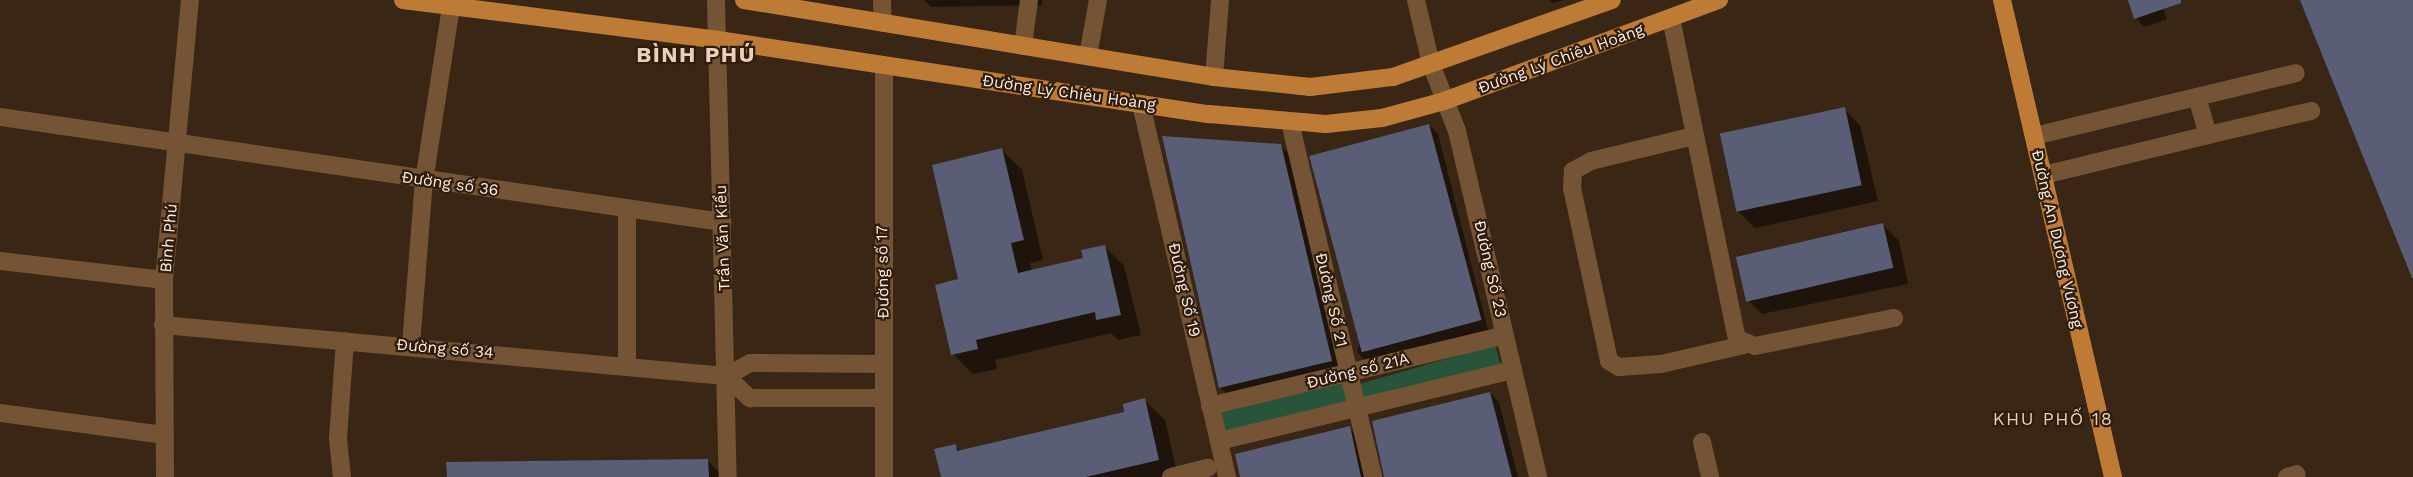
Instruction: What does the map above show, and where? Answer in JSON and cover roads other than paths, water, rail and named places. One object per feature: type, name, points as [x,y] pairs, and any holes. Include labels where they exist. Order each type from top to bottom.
[{"type":"main road","name":"Đường Lý Chiêu Hoàng","points":[[403,0],[717,39],[1141,104],[1290,122],[1359,122],[1444,101],[1719,0]]},
{"type":"main road","points":[[744,0],[1214,77],[1321,86],[1394,76],[1612,0]]},
{"type":"main road","name":"Đường An Dương Vương","points":[[2002,0],[2113,477]]},
{"type":"street","name":"Bình Phú","points":[[165,477],[164,280],[190,0]]},
{"type":"street","name":"Trần Văn Kiểu","points":[[716,0],[728,477]]},
{"type":"street","points":[[882,0],[883,24]]},
{"type":"street","points":[[1023,46],[1029,0]]},
{"type":"street","points":[[1088,57],[1098,0]]},
{"type":"street","points":[[1214,77],[1220,0]]},
{"type":"street","points":[[1416,0],[1431,64]]},
{"type":"street","points":[[411,345],[424,181],[451,6]]},
{"type":"street","points":[[1671,18],[1737,339],[1744,345]]},
{"type":"street","name":"Đường Số 23","points":[[1431,64],[1457,131],[1538,477]]},
{"type":"street","name":"Đường số 17","points":[[884,66],[884,477]]},
{"type":"street","points":[[2034,136],[2296,73]]},
{"type":"street","points":[[2197,97],[2208,135]]},
{"type":"street","name":"Đường Số 19","points":[[1141,104],[1227,477]]},
{"type":"street","points":[[2044,175],[2311,111]]},
{"type":"street","name":"Đường số 36","points":[[0,117],[424,181],[722,222]]},
{"type":"street","name":"Đường Số 21","points":[[1290,122],[1373,477]]},
{"type":"street","points":[[1694,136],[1591,161],[1573,171],[1572,188],[1609,361],[1619,367],[1661,364],[1744,345],[1755,346],[1894,318]]},
{"type":"street","points":[[627,209],[627,365]]},
{"type":"street","points":[[0,261],[164,280]]},
{"type":"street","name":"Đường số 34","points":[[163,325],[345,342],[411,345],[726,376]]},
{"type":"street","name":"Đường số 21A","points":[[1210,406],[1505,334]]},
{"type":"street","points":[[342,477],[338,438],[345,342]]},
{"type":"street","points":[[884,364],[750,363],[726,376],[750,398],[884,398]]},
{"type":"street","points":[[1219,441],[1513,370]]},
{"type":"street","points":[[0,413],[164,435]]},
{"type":"street","points":[[1701,442],[1710,477]]},
{"type":"street","points":[[1171,477],[1208,468]]},
{"type":"district","name":"BÌNH PHÚ","points":[[696,55]]},
{"type":"district","name":"KHU PHỐ 18","points":[[2053,419]]}]
